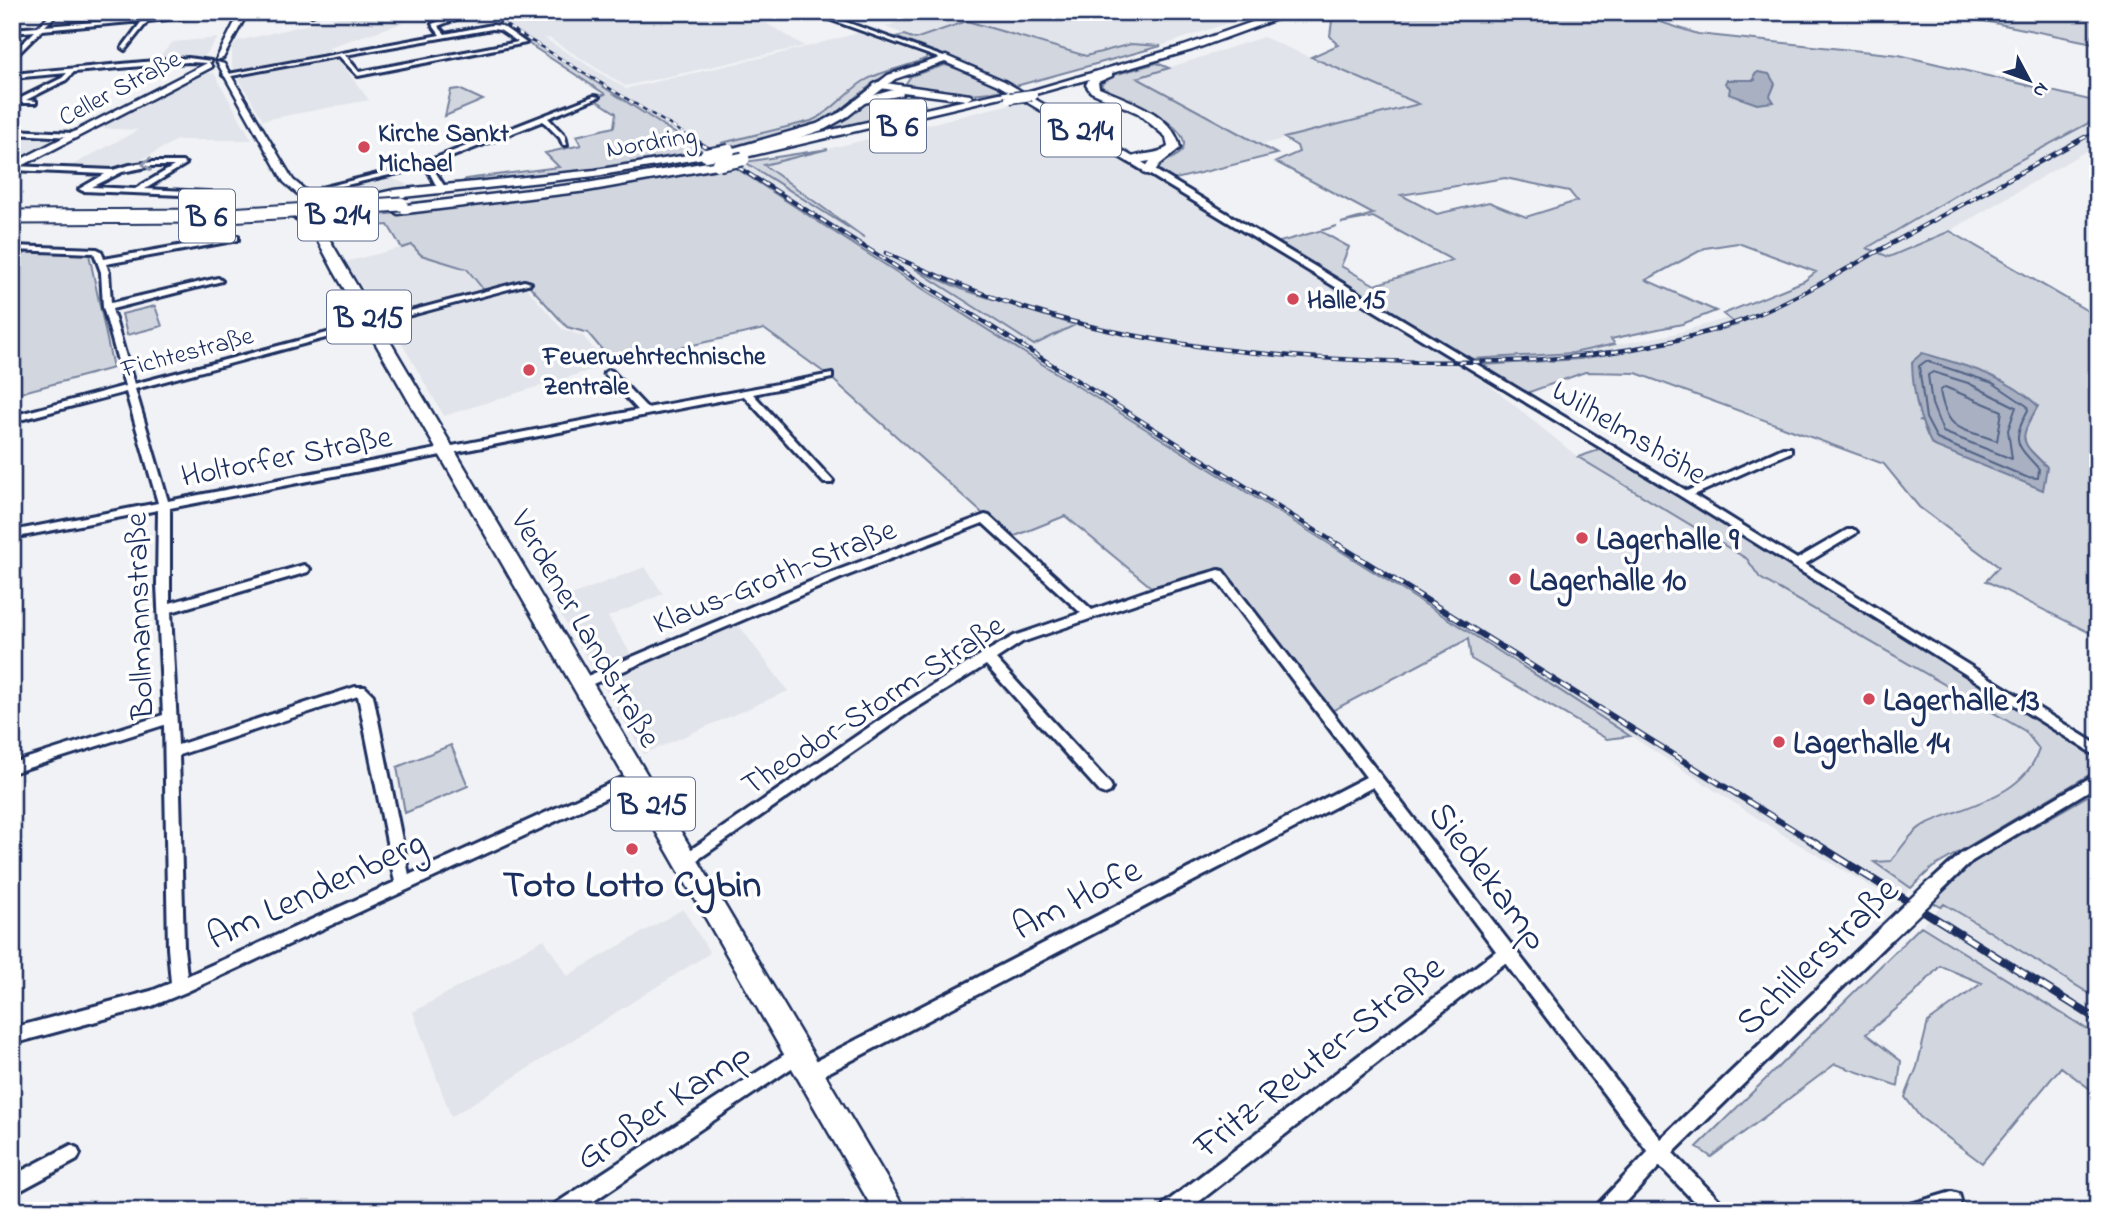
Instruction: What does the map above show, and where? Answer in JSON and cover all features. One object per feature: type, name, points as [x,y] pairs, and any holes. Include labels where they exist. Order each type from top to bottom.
[{"type":"highway","name":"B 6","points":[[736,155],[871,127],[1108,70],[1279,12]]},
{"type":"highway","name":"B 214","points":[[1149,171],[1175,144],[1165,127],[1142,111],[1091,85],[1094,80],[1108,70],[1136,64],[1291,12]]},
{"type":"highway","points":[[902,74],[901,84],[910,92]]},
{"type":"highway","name":"B 6","points":[[871,127],[925,108],[926,100],[910,92],[878,85]]},
{"type":"highway","points":[[1020,92],[1076,91],[1115,99]]},
{"type":"highway","name":"B 6","points":[[858,103],[886,94],[910,92]]},
{"type":"highway","name":"B 214","points":[[910,92],[954,97],[1020,92]]},
{"type":"highway","name":"B 6","points":[[12,220],[208,222],[554,192],[1020,92]]},
{"type":"highway","name":"B 214","points":[[1132,160],[1168,153]]},
{"type":"main road","points":[[244,12],[216,65],[289,182],[315,204]]},
{"type":"main road","name":"Nordring","points":[[736,155],[812,130],[841,117],[878,85],[946,60]]},
{"type":"main road","name":"B 214","points":[[946,60],[1001,83],[1132,160]]},
{"type":"main road","name":"Celler Straße","points":[[12,168],[216,65]]},
{"type":"main road","name":"Nordring","points":[[344,205],[394,194],[713,160]]},
{"type":"main road","name":"B 214","points":[[12,220],[149,220],[297,215],[315,204],[329,202],[344,205],[340,213],[320,220],[305,220],[297,215]]},
{"type":"main road","name":"Verdener Landstraße","points":[[320,220],[322,237],[891,1211]]},
{"type":"street","points":[[12,58],[56,12]]},
{"type":"street","points":[[125,47],[151,12]]},
{"type":"street","points":[[12,30],[232,12]]},
{"type":"street","points":[[444,36],[435,25],[459,16],[462,12]]},
{"type":"street","points":[[812,12],[946,60]]},
{"type":"street","points":[[12,76],[188,60],[216,65],[340,54],[498,27],[523,43],[358,74],[340,54]]},
{"type":"street","points":[[34,102],[18,101],[64,79],[72,71]]},
{"type":"street","points":[[324,188],[425,165],[596,97]]},
{"type":"street","points":[[543,117],[563,137],[565,144]]},
{"type":"street","points":[[12,132],[73,135]]},
{"type":"street","name":"Wilhelmshöhe","points":[[1132,160],[1686,495],[2098,752]]},
{"type":"street","points":[[138,190],[181,164],[138,163],[112,172],[83,189],[208,194],[214,202],[209,206]]},
{"type":"street","points":[[425,165],[430,167],[442,189]]},
{"type":"street","points":[[12,168],[112,172]]},
{"type":"street","points":[[12,248],[99,257],[235,238]]},
{"type":"street","points":[[12,258],[28,249]]},
{"type":"street","name":"Bollmannstraße","points":[[99,257],[107,307],[164,506],[176,948],[180,987]]},
{"type":"street","points":[[107,307],[218,281]]},
{"type":"street","name":"Fichtestraße","points":[[12,419],[527,282]]},
{"type":"street","points":[[609,373],[645,412]]},
{"type":"street","name":"Holtorfer Straße","points":[[12,535],[829,376]]},
{"type":"street","points":[[746,392],[828,481]]},
{"type":"street","points":[[1686,495],[1787,450]]},
{"type":"street","name":"Klaus-Groth-Straße","points":[[583,683],[837,575],[985,518],[1088,614]]},
{"type":"street","points":[[1797,564],[1851,532]]},
{"type":"street","points":[[165,609],[304,569]]},
{"type":"street","name":"Theodor-Storm-Straße","points":[[685,861],[905,709],[1018,639],[1088,614],[1219,574]]},
{"type":"street","name":"Siedekamp","points":[[1219,574],[1657,1155],[1716,1211]]},
{"type":"street","points":[[987,657],[1105,788]]},
{"type":"street","points":[[172,752],[360,691],[366,695],[403,884]]},
{"type":"street","points":[[12,768],[170,718]]},
{"type":"street","name":"Am Lendenberg","points":[[12,1036],[152,998],[180,987],[638,777]]},
{"type":"street","name":"Schillerstraße","points":[[1605,1211],[1657,1155],[1967,858],[2098,778]]},
{"type":"street","name":"Am Hofe","points":[[804,1063],[1373,780]]},
{"type":"street","name":"Fritz-Reuter-Straße","points":[[1171,1211],[1506,953]]},
{"type":"street","name":"Großer Kamp","points":[[562,1211],[804,1063]]},
{"type":"street","points":[[12,1186],[71,1153]]},
{"type":"street","points":[[1918,1211],[1952,1201]]},
{"type":"shaded area","points":[[361,12],[397,12],[415,19],[329,47],[369,100],[263,120],[232,67],[232,48],[237,41]]},
{"type":"shaded area","points":[[480,12],[499,12],[520,23],[524,22],[507,12],[747,12],[805,46],[625,86],[549,38],[545,39],[628,90],[858,33],[927,58],[889,69],[864,81],[822,116],[811,121],[722,143],[725,148],[708,152],[550,52]]},
{"type":"shaded area","points":[[887,12],[1260,12],[1161,46],[1131,44],[1086,56],[967,21],[915,39],[886,27],[897,22],[884,17],[891,13]]},
{"type":"shaded area","points":[[1307,12],[1629,12],[1698,34],[1899,55],[2098,102],[2098,118],[1972,186],[1867,248],[1889,257],[1950,231],[2098,317],[2098,637],[1986,581],[1999,567],[1919,507],[1884,464],[1636,373],[1585,372],[1527,393],[1482,365],[1580,359],[1669,343],[1737,325],[1723,314],[1804,281],[1816,272],[1738,243],[1705,248],[1646,280],[1716,311],[1682,324],[1611,339],[1615,344],[1573,353],[1472,359],[1276,243],[1337,226],[1320,231],[1349,247],[1341,266],[1375,285],[1452,260],[1373,217],[1341,223],[1373,214],[1276,162],[1299,152],[1297,146],[1284,138],[1419,104],[1311,57],[1338,45],[1330,36],[1332,21],[1302,15]],"holes":[[[1505,178],[1569,191],[1577,201],[1526,217],[1489,202],[1437,214],[1401,195]],[[1919,421],[2023,431],[2026,446],[2046,466]]]},
{"type":"shaded area","points":[[1940,12],[1984,20],[2003,12],[2098,12],[2098,44]]},
{"type":"shaded area","points":[[967,21],[1086,56],[1131,44],[1161,46],[1016,86],[980,69],[895,37],[904,35],[915,39]]},
{"type":"shaded area","points":[[1263,37],[1420,104],[1260,145],[1137,78]]},
{"type":"shaded area","points":[[218,38],[204,57],[154,62],[173,42]]},
{"type":"shaded area","points":[[526,42],[534,42],[704,152],[599,169],[462,183],[466,179],[559,167],[545,153],[581,145],[576,136],[614,127],[616,113],[594,99],[605,94]]},
{"type":"shaded area","points":[[927,58],[877,80],[834,116],[816,124],[770,139],[725,148],[722,143],[811,121],[864,81]]},
{"type":"shaded area","points":[[1157,63],[1169,68],[1137,78],[1277,154],[1172,180],[1157,167],[1181,152],[1184,143],[1180,133],[1156,114],[1105,90],[1101,85],[1110,76]]},
{"type":"shaded area","points":[[945,65],[971,73],[1004,90],[939,94],[914,88],[906,83],[911,76]]},
{"type":"shaded area","points":[[200,73],[214,73],[252,140],[177,140],[139,161],[117,168],[67,168],[138,130],[95,128]]},
{"type":"shaded area","points":[[459,89],[483,100],[445,116],[451,90]]},
{"type":"shaded area","points":[[899,94],[917,96],[925,105],[913,113],[774,143],[837,122],[874,98]]},
{"type":"shaded area","points":[[1023,101],[1471,370],[1584,462],[1747,559],[1760,578],[2025,731],[2039,749],[2034,766],[1994,798],[1921,826],[1891,861],[1876,863],[1911,888],[1898,902],[1788,838],[1471,632],[987,329],[730,164],[745,162],[852,230],[763,165]],"holes":[[[919,272],[964,290],[1074,325],[1034,345]]]},
{"type":"shaded area","points":[[2098,118],[2098,144],[1950,231],[1889,257],[1866,249],[1972,186]]},
{"type":"shaded area","points":[[12,134],[47,135],[45,137],[57,138],[12,161]]},
{"type":"shaded area","points":[[828,149],[764,165],[865,238],[745,162]]},
{"type":"shaded area","points":[[730,164],[954,309],[1406,592],[1630,736],[1607,739],[1471,659],[1468,639],[1330,712],[1222,570],[1151,587],[1065,516],[1010,538],[829,376],[764,329],[613,363],[588,333],[567,327],[527,283],[486,293],[467,269],[421,255],[412,245],[402,248],[388,225],[333,229],[344,219],[563,194]]},
{"type":"shaded area","points":[[389,177],[415,188],[347,197],[323,196],[333,189]]},
{"type":"shaded area","points":[[412,245],[421,255],[467,269],[486,293],[385,321],[345,262]]},
{"type":"shaded area","points":[[28,252],[89,254],[113,368],[12,395],[12,261]]},
{"type":"shaded area","points":[[915,269],[964,290],[1075,325],[1034,345]]},
{"type":"shaded area","points":[[526,287],[562,329],[583,336],[607,365],[444,416],[391,325]]},
{"type":"shaded area","points":[[155,306],[162,326],[127,335],[122,314]]},
{"type":"shaded area","points":[[1728,318],[1738,325],[1669,343],[1580,359],[1482,365],[1472,359],[1573,353],[1673,334]]},
{"type":"shaded area","points":[[1599,450],[1611,454],[2095,756],[2092,773],[1932,868],[1911,888],[1874,862],[1891,861],[1911,836],[1924,825],[2007,789],[2031,766],[2039,749],[2025,731],[1760,578],[1747,559],[1578,457]]},
{"type":"shaded area","points":[[645,567],[663,594],[608,617],[638,665],[738,624],[788,691],[644,754],[553,602]]},
{"type":"shaded area","points":[[451,745],[468,786],[405,813],[397,767]]},
{"type":"shaded area","points":[[2098,790],[2098,999],[1963,915],[1944,904],[1941,907],[1932,902],[1968,865]]},
{"type":"shaded area","points":[[1944,904],[2098,999],[2098,1036],[1921,926]]},
{"type":"shaded area","points":[[683,909],[710,953],[451,1117],[413,1012],[544,939],[567,976]]},
{"type":"shaded area","points":[[1921,926],[2098,1036],[2098,1095],[2061,1067],[1982,1163],[1920,1117],[1905,1097],[1917,1067],[1928,1022],[1982,983],[1940,966],[1913,995],[1866,1034],[1901,1061],[1898,1086],[1835,1064],[1711,1157],[1697,1147]]},
{"type":"water","points":[[1758,72],[1769,74],[1775,84],[1770,96],[1774,102],[1757,104],[1729,94],[1730,88],[1725,83],[1727,80],[1755,80],[1754,75]]},
{"type":"water","points":[[1922,353],[1999,379],[2038,406],[2027,426],[2024,440],[2047,467],[2043,490],[1932,445],[1917,405],[1914,384],[1912,362]]},
{"type":"railway","points":[[484,12],[693,139]]},
{"type":"railway","points":[[2082,139],[2098,130]]},
{"type":"railway","points":[[690,137],[1340,546]]},
{"type":"railway","points":[[886,253],[974,290],[1028,309],[1115,332],[1160,340],[1250,352],[1340,359],[1473,362],[1560,358],[1690,337],[1775,307],[2085,137]]},
{"type":"railway","points":[[1337,544],[1813,842]]},
{"type":"railway","points":[[1810,840],[2098,1020]]},
{"type":"place","name":"Kirche Sankt Michael","points":[[364,147]]},
{"type":"place","name":"Halle 15","points":[[1293,299]]},
{"type":"place","name":"Feuerwehrtechnische Zentrale","points":[[529,370]]},
{"type":"place","name":"Lagerhalle 9","points":[[1582,538]]},
{"type":"place","name":"Lagerhalle 10","points":[[1515,579]]},
{"type":"place","name":"Lagerhalle 13","points":[[1869,699]]},
{"type":"place","name":"Lagerhalle 14","points":[[1779,742]]},
{"type":"place","name":"Toto Lotto Cybin","points":[[632,849]]}]
